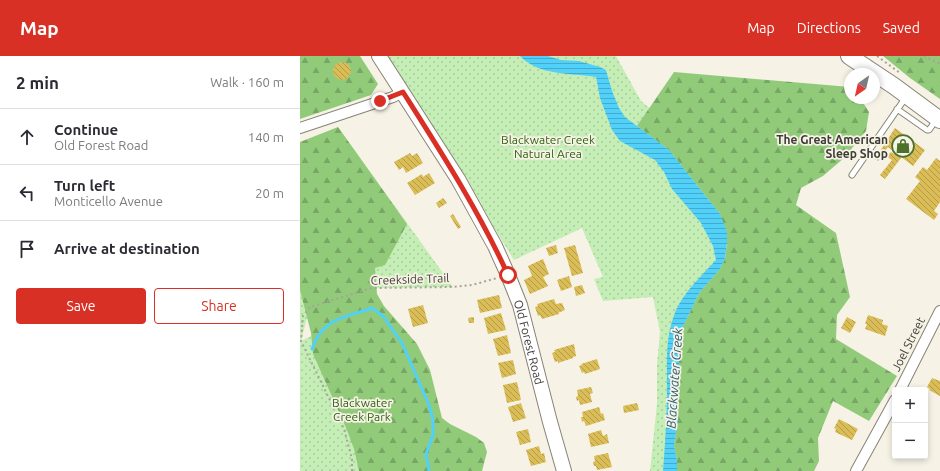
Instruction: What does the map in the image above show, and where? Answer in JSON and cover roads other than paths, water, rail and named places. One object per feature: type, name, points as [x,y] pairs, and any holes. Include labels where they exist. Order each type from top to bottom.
[{"type":"main road","name":"Old Forest Road","points":[[379,56],[458,179],[495,246],[508,275],[520,305],[564,471]]},
{"type":"main road","points":[[849,56],[939,119]]},
{"type":"street","points":[[300,128],[393,97],[403,92]]},
{"type":"street","name":"Joel Street","points":[[902,387],[940,311]]},
{"type":"street","points":[[856,471],[892,405]]},
{"type":"lane","points":[[852,175],[907,96]]},
{"type":"lane","points":[[897,109],[927,130],[929,130],[939,119]]},
{"type":"water","name":"Blackwater Creek","points":[[520,56],[548,56],[561,60],[579,61],[606,70],[612,91],[619,108],[625,117],[669,150],[720,214],[727,232],[725,258],[720,269],[699,293],[679,335],[679,366],[676,389],[678,420],[674,445],[677,471],[663,471],[667,398],[668,339],[672,320],[684,296],[716,260],[713,246],[701,223],[672,189],[664,172],[655,160],[620,141],[612,130],[600,98],[596,77],[546,70],[537,67]]},
{"type":"waterway","points":[[312,349],[316,339],[322,331],[328,325],[343,317],[372,308],[383,316],[402,343],[429,405],[433,420],[433,435],[426,454],[429,471]]},
{"type":"place","name":"The Great American Sleep Shop","points":[[903,146]]},
{"type":"park label","name":"Blackwater Creek Natural Area","points":[[548,146]]},
{"type":"park label","name":"Blackwater Creek Park","points":[[362,409]]}]
